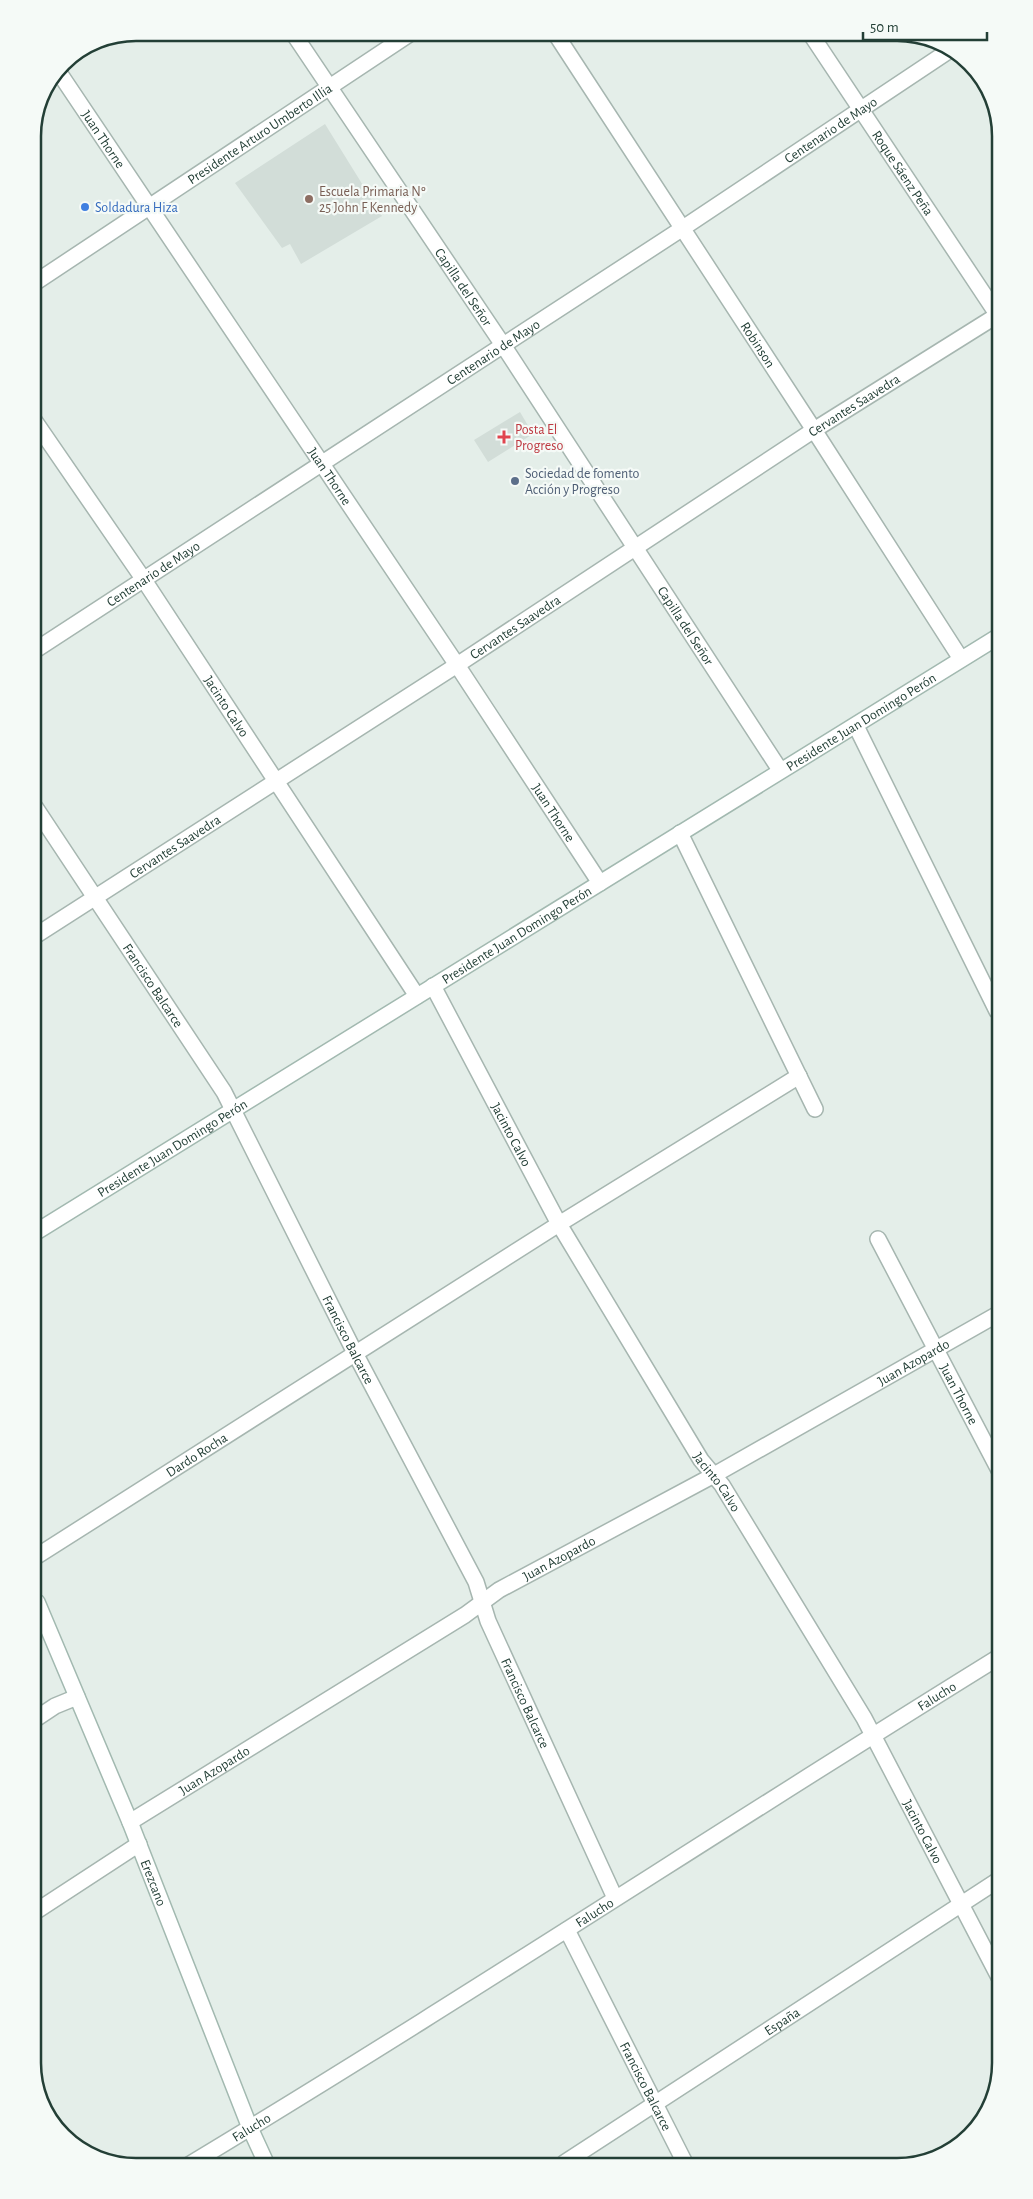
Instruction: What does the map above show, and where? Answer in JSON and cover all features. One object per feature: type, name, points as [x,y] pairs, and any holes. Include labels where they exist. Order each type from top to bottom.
[{"type":"street","name":"Capilla del Señor","points":[[299,41],[503,345],[780,770]]},
{"type":"street","name":"Presidente Arturo Umberto Illia","points":[[41,279],[399,41]]},
{"type":"street","name":"Robinson","points":[[560,41],[961,659]]},
{"type":"street","name":"Roque Sáenz Peña","points":[[815,41],[992,305]]},
{"type":"street","name":"Centenario de Mayo","points":[[41,646],[683,228],[944,54]]},
{"type":"street","name":"Juan Thorne","points":[[62,77],[457,665],[600,883]]},
{"type":"street","name":"Cervantes Saavedra","points":[[41,932],[457,665],[814,430],[992,319]]},
{"type":"street","name":"Jacinto Calvo","points":[[41,430],[144,580],[416,996]]},
{"type":"street","name":"Presidente Juan Domingo Perón","points":[[41,1229],[992,640]]},
{"type":"street","points":[[856,726],[991,983]]},
{"type":"street","name":"Francisco Balcarce","points":[[41,816],[224,1092],[356,1355],[476,1582],[488,1620],[615,1898]]},
{"type":"street","points":[[680,833],[815,1109]]},
{"type":"street","name":"Jacinto Calvo","points":[[433,986],[559,1224],[701,1460],[714,1474],[854,1702],[992,1964]]},
{"type":"street","name":"Dardo Rocha","points":[[41,1553],[356,1355],[559,1224],[799,1076]]},
{"type":"street","name":"Juan Thorne","points":[[878,1239],[992,1457]]},
{"type":"street","name":"Juan Azopardo","points":[[130,1822],[499,1590],[714,1474],[992,1317]]},
{"type":"street","name":"Erezcano","points":[[41,1612],[139,1844],[250,2128],[264,2158]]},
{"type":"street","name":"Falucho","points":[[200,2158],[567,1930],[872,1735],[992,1661]]},
{"type":"street","points":[[41,1715],[55,1706],[77,1697]]},
{"type":"street","points":[[41,1908],[139,1844]]},
{"type":"street","name":"España","points":[[572,2158],[992,1884]]},
{"type":"street","name":"Francisco Balcarce","points":[[567,1930],[683,2158]]},
{"type":"shaded area","name":"Escuela Primaria Nº 25 John F Kennedy","points":[[325,124],[382,216],[301,264],[290,244],[282,248],[235,183]]},
{"type":"shaded area","name":"Posta El Progreso","points":[[520,412],[533,434],[488,462],[474,440]]},
{"type":"place","name":"Escuela Primaria Nº 25 John F Kennedy","points":[[309,199]]},
{"type":"place","name":"Soldadura Hiza","points":[[85,207]]},
{"type":"place","name":"Posta El Progreso","points":[[504,437]]},
{"type":"place","name":"Sociedad de fomento Acción y Progreso","points":[[515,481]]}]
